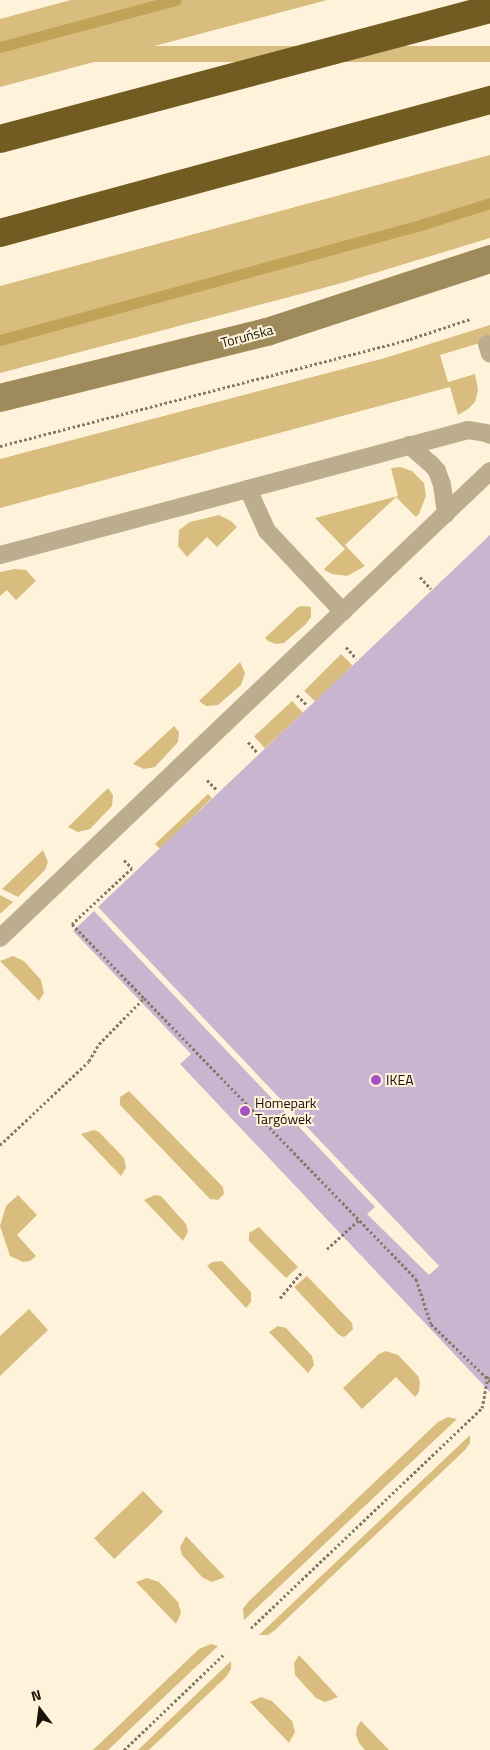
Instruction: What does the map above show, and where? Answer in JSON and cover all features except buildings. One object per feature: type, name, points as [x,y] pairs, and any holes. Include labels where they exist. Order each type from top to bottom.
[{"type":"highway","points":[[0,139],[490,9]]},
{"type":"highway","points":[[0,233],[490,100]]},
{"type":"main road","name":"Toruńska","points":[[0,398],[267,332],[490,259]]},
{"type":"lane","points":[[0,555],[468,430],[486,432],[490,436]]},
{"type":"lane","points":[[408,446],[437,471],[442,485],[446,514]]},
{"type":"lane","points":[[0,938],[490,471]]},
{"type":"lane","points":[[248,489],[267,531],[343,612]]},
{"type":"path","points":[[0,446],[410,338],[472,319]]},
{"type":"path","points":[[343,644],[356,658]]},
{"type":"path","points":[[294,691],[306,704]]},
{"type":"path","points":[[244,738],[257,752]]},
{"type":"path","points":[[204,776],[216,790]]},
{"type":"path","points":[[120,855],[132,868],[72,924],[360,1219],[416,1279],[431,1324],[490,1381]]},
{"type":"path","points":[[0,1145],[89,1061],[99,1044],[144,998]]},
{"type":"path","points":[[328,1249],[360,1219]]},
{"type":"path","points":[[280,1298],[303,1271]]},
{"type":"path","points":[[251,1628],[482,1408],[487,1377]]},
{"type":"path","points":[[124,1750],[225,1653]]},
{"type":"shaded area","points":[[71,0],[327,0],[0,87],[0,19]]},
{"type":"shaded area","points":[[0,46],[490,46],[490,62],[0,62]]},
{"type":"shaded area","points":[[490,155],[490,238],[342,283],[0,373],[0,286]]},
{"type":"shaded area","points":[[490,325],[490,340],[440,355],[448,382],[475,374],[478,390],[475,402],[458,415],[450,387],[0,508],[0,459],[385,358]]},
{"type":"shaded area","points":[[400,467],[412,471],[424,483],[426,496],[419,514],[416,517],[396,497],[345,545],[365,566],[347,576],[332,574],[326,571],[324,569],[345,549],[315,518],[398,496],[391,468]]},
{"type":"shaded area","points":[[219,515],[231,521],[237,527],[217,547],[207,537],[187,557],[178,546],[179,530],[190,522]]},
{"type":"shaded area","points":[[15,569],[26,570],[36,581],[16,600],[7,590],[0,596],[0,572]]},
{"type":"shaded area","points":[[298,607],[311,607],[311,617],[306,624],[284,643],[276,644],[265,638]]},
{"type":"shaded area","points":[[341,654],[352,665],[316,702],[304,691]]},
{"type":"shaded area","points":[[240,662],[245,673],[241,685],[218,705],[206,706],[199,701]]},
{"type":"shaded area","points":[[292,701],[303,713],[265,748],[254,736]]},
{"type":"shaded area","points":[[174,726],[179,732],[178,742],[155,767],[144,769],[133,764]]},
{"type":"shaded area","points":[[108,788],[113,795],[112,806],[90,829],[78,832],[68,827]]},
{"type":"shaded area","points":[[208,794],[212,798],[160,849],[155,844]]},
{"type":"shaded area","points":[[43,850],[48,862],[45,870],[18,897],[2,889]]},
{"type":"shaded area","points":[[0,895],[13,902],[0,914]]},
{"type":"shaded area","points":[[13,956],[24,961],[41,980],[44,993],[39,1001],[0,961]]},
{"type":"shaded area","points":[[129,1091],[223,1187],[224,1194],[218,1200],[210,1199],[120,1105],[120,1097]]},
{"type":"shaded area","points":[[94,1130],[99,1132],[124,1158],[126,1168],[121,1176],[81,1134]]},
{"type":"shaded area","points":[[18,1195],[37,1215],[17,1235],[36,1256],[30,1261],[23,1262],[10,1256],[0,1226],[6,1206]]},
{"type":"shaded area","points":[[155,1195],[161,1196],[186,1224],[188,1232],[183,1241],[144,1200]]},
{"type":"shaded area","points":[[259,1227],[298,1267],[286,1278],[249,1241],[249,1233]]},
{"type":"shaded area","points":[[222,1261],[251,1292],[251,1302],[246,1308],[207,1266],[212,1262]]},
{"type":"shaded area","points":[[307,1276],[352,1323],[353,1329],[344,1337],[339,1335],[294,1287]]},
{"type":"shaded area","points":[[29,1309],[48,1330],[0,1376],[0,1336]]},
{"type":"shaded area","points":[[278,1326],[286,1328],[312,1356],[314,1365],[308,1373],[269,1332]]},
{"type":"shaded area","points":[[386,1351],[398,1355],[418,1376],[420,1382],[419,1392],[415,1397],[396,1377],[362,1409],[343,1388],[379,1354]]},
{"type":"shaded area","points":[[448,1417],[457,1419],[244,1620],[243,1609],[248,1602],[438,1422]]},
{"type":"shaded area","points":[[470,1435],[470,1443],[465,1450],[275,1630],[268,1635],[259,1635]]},
{"type":"shaded area","points":[[143,1491],[163,1512],[114,1559],[94,1538]]},
{"type":"shaded area","points":[[186,1536],[225,1577],[212,1582],[203,1578],[182,1555],[180,1547]]},
{"type":"shaded area","points":[[147,1578],[159,1582],[178,1602],[181,1613],[176,1624],[136,1582]]},
{"type":"shaded area","points":[[211,1644],[218,1646],[108,1750],[93,1750],[199,1649]]},
{"type":"shaded area","points":[[299,1655],[338,1697],[325,1702],[316,1698],[295,1675],[294,1663]]},
{"type":"shaded area","points":[[231,1661],[231,1669],[226,1677],[149,1750],[138,1750]]},
{"type":"shaded area","points":[[261,1697],[272,1701],[292,1721],[295,1732],[289,1743],[250,1702]]},
{"type":"shaded area","points":[[361,1721],[389,1750],[365,1750],[359,1743],[356,1734],[357,1727]]},
{"type":"waterway","points":[[0,47],[176,0]]},
{"type":"waterway","points":[[0,340],[414,227],[490,203]]},
{"type":"place","name":"IKEA","points":[[376,1080]]},
{"type":"place","name":"Homepark Targówek","points":[[245,1111]]}]
